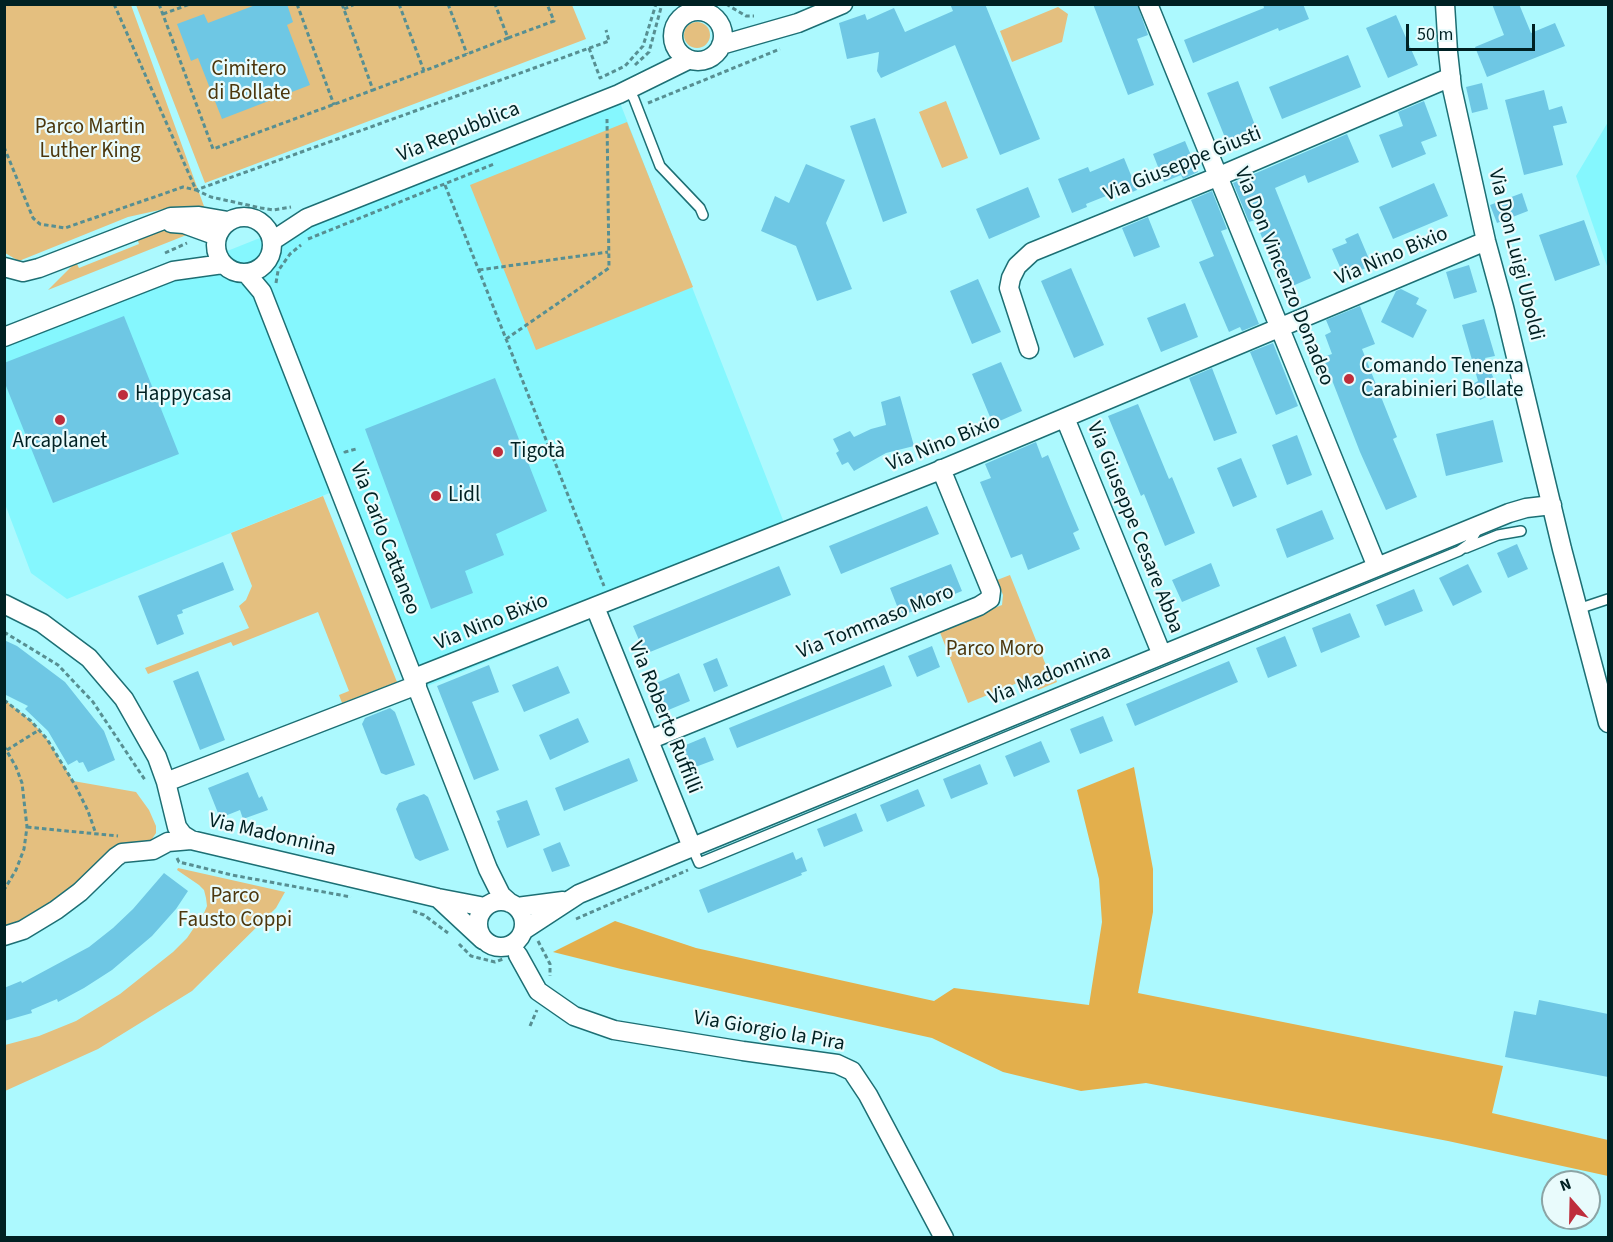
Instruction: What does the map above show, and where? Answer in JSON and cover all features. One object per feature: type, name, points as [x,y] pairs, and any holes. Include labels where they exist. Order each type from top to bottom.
[{"type":"street","name":"Via Don Vincenzo Donadeo","points":[[1148,4],[1377,567]]},
{"type":"street","name":"Via Don Luigi Uboldi","points":[[1445,4],[1450,77],[1486,241],[1608,723]]},
{"type":"street","points":[[721,25],[798,23],[836,6]]},
{"type":"street","points":[[696,7],[711,14],[721,25],[723,38],[718,52],[704,61],[688,60],[682,56],[674,45],[672,32],[678,12],[690,11],[696,7]]},
{"type":"street","points":[[722,45],[763,24]]},
{"type":"street","name":"Via Repubblica","points":[[628,88],[674,45]]},
{"type":"street","name":"Via Repubblica","points":[[268,233],[537,127],[688,60]]},
{"type":"street","name":"Via Giuseppe Giusti","points":[[1029,349],[1009,288],[1013,273],[1026,256],[1045,245],[1217,177],[1450,77]]},
{"type":"street","points":[[4,267],[23,272],[39,268],[154,223],[183,216],[228,221]]},
{"type":"street","points":[[247,216],[256,219],[268,233],[272,250],[269,259],[254,270],[238,273],[223,264],[216,250],[216,239],[221,227],[237,217],[247,216]]},
{"type":"street","points":[[154,223],[184,224],[216,239]]},
{"type":"street","points":[[173,272],[216,239]]},
{"type":"street","name":"Via Nino Bixio","points":[[166,782],[941,469],[1486,241]]},
{"type":"street","points":[[4,337],[173,272],[223,264]]},
{"type":"street","name":"Via Carlo Cattaneo","points":[[254,270],[269,290],[415,682],[488,868],[501,895],[514,905]]},
{"type":"street","name":"Via Giuseppe Cesare Abba","points":[[1065,418],[1162,655]]},
{"type":"street","name":"Via Tommaso Moro","points":[[649,740],[979,606],[990,599],[991,591],[941,469]]},
{"type":"street","name":"Via Madonnina","points":[[524,930],[579,894],[695,855],[1162,655],[1480,525],[1526,508],[1552,505]]},
{"type":"street","name":"Via Madonnina","points":[[4,604],[42,623],[88,658],[124,699],[141,725],[157,757],[177,827],[191,840],[438,898],[486,906]]},
{"type":"street","name":"Via Roberto Ruffilli","points":[[602,604],[649,740],[695,855]]},
{"type":"street","points":[[4,936],[23,930],[56,910],[80,892],[116,857],[128,851],[153,850],[168,842],[191,840]]},
{"type":"street","name":"Via Carlo Cattaneo","points":[[486,906],[490,890],[488,868]]},
{"type":"street","name":"Via Madonnina","points":[[438,898],[486,942]]},
{"type":"street","points":[[502,901],[514,905],[524,918],[524,930],[515,943],[508,946],[493,946],[486,942],[481,937],[478,921],[486,906],[502,901]]},
{"type":"street","name":"Via Madonnina","points":[[514,905],[568,901]]},
{"type":"street","name":"Via Giorgio la Pira","points":[[518,956],[538,991],[574,1016],[614,1030],[837,1064],[852,1071],[868,1095],[944,1238]]},
{"type":"lane","points":[[628,88],[660,166],[700,208],[703,215]]},
{"type":"lane","points":[[1464,549],[1474,538],[1480,525]]},
{"type":"lane","points":[[695,855],[1464,549],[1498,536],[1521,531]]},
{"type":"lane","points":[[1578,609],[1608,599]]},
{"type":"path","points":[[114,4],[196,190]]},
{"type":"path","points":[[159,4],[213,149],[554,21],[547,4]]},
{"type":"path","points":[[163,15],[190,4]]},
{"type":"path","points":[[297,4],[334,105]]},
{"type":"path","points":[[355,4],[343,7],[373,90]]},
{"type":"path","points":[[399,4],[424,71]]},
{"type":"path","points":[[448,4],[467,54]]},
{"type":"path","points":[[495,4],[508,38]]},
{"type":"path","points":[[589,48],[600,78],[625,66],[643,46],[656,4]]},
{"type":"path","points":[[628,70],[649,52],[662,4]]},
{"type":"path","points":[[726,4],[763,24]]},
{"type":"path","points":[[196,190],[609,41],[606,30]]},
{"type":"path","points":[[637,107],[780,49]]},
{"type":"path","points":[[598,84],[609,80]]},
{"type":"path","points":[[506,339],[609,268],[607,119],[596,123]]},
{"type":"path","points":[[4,147],[33,218],[40,224],[65,228],[183,187],[211,197],[261,208],[273,210],[293,206]]},
{"type":"path","points":[[269,290],[290,254],[306,240],[499,162]]},
{"type":"path","points":[[445,184],[506,339],[602,604]]},
{"type":"path","points":[[479,270],[609,252]]},
{"type":"path","points":[[343,446],[345,452],[356,449]]},
{"type":"path","points":[[4,632],[58,665],[86,694],[148,785]]},
{"type":"path","points":[[4,700],[16,707],[47,739],[75,785],[96,834]]},
{"type":"path","points":[[4,890],[16,870],[24,849],[27,827],[22,783],[6,748],[39,730]]},
{"type":"path","points":[[27,827],[119,836]]},
{"type":"path","points":[[168,842],[179,862],[232,875],[361,899]]},
{"type":"path","points":[[574,920],[688,870],[695,855]]},
{"type":"path","points":[[406,909],[424,915],[450,935]]},
{"type":"path","points":[[457,942],[471,956],[495,962],[518,956],[542,934]]},
{"type":"shaded area","points":[[617,95],[790,538],[415,691],[337,490],[67,599],[31,573],[5,504],[5,340]]},
{"type":"shaded area","points":[[1608,122],[1608,269],[1576,176]]},
{"type":"shaded area","points":[[1134,767],[1153,869],[1153,912],[1138,993],[1503,1066],[1492,1113],[1608,1140],[1608,1176],[1601,1174],[1601,1170],[1581,1170],[1448,1141],[1146,1083],[1081,1091],[1003,1072],[932,1038],[553,952],[615,921],[696,948],[934,1001],[954,988],[1089,1005],[1102,922],[1099,879],[1077,790]]},
{"type":"green space","name":"Parco Martin Luther King","points":[[4,5],[131,5],[205,209],[173,207],[128,217],[19,261],[5,253]]},
{"type":"green space","name":"Cimitero di Bollate","points":[[136,5],[572,5],[586,39],[205,183]]},
{"type":"green space","points":[[1058,7],[1068,14],[1062,42],[1012,62],[1000,31]]},
{"type":"green space","points":[[697,22],[706,26],[710,35],[706,44],[697,48],[688,44],[684,35],[688,26]]},
{"type":"green space","points":[[946,101],[968,158],[942,168],[919,112]]},
{"type":"green space","points":[[627,122],[693,287],[536,350],[470,185]]},
{"type":"green space","points":[[164,228],[189,234],[48,290],[76,262],[79,268],[139,244],[137,238]]},
{"type":"green space","points":[[323,496],[397,682],[342,703],[339,695],[349,691],[318,612],[233,646],[231,642],[148,674],[145,668],[249,628],[239,606],[246,600],[252,586],[231,533]]},
{"type":"green space","name":"Parco Moro","points":[[1010,575],[1049,673],[1053,672],[1057,682],[1038,690],[1032,677],[968,703],[939,630],[1002,605],[1003,595],[997,580]]},
{"type":"green space","name":"Parco Fausto Coppi","points":[[5,700],[31,721],[47,739],[73,781],[136,792],[149,810],[156,826],[156,833],[150,842],[66,898],[5,931]]},
{"type":"green space","name":"Parco Fausto Coppi","points":[[178,868],[285,892],[276,908],[192,991],[98,1049],[5,1091],[5,1045],[39,1036],[76,1021],[120,994],[187,938],[204,913],[207,906],[206,898],[204,890],[177,870]]},
{"type":"building","points":[[258,4],[287,4],[293,22],[287,25],[310,85],[222,119],[198,58],[191,61],[177,24],[204,14],[208,23]]},
{"type":"building","points":[[950,4],[985,4],[1040,139],[1000,155],[955,45],[881,78],[877,71],[879,52],[847,59],[839,23],[865,14],[867,20],[894,8],[905,32],[953,11]]},
{"type":"building","points":[[1093,4],[1137,4],[1148,35],[1137,39],[1154,85],[1128,95]]},
{"type":"building","points":[[1263,4],[1303,4],[1309,19],[1279,31],[1278,28],[1193,63],[1184,40],[1264,8]]},
{"type":"building","points":[[1492,4],[1519,4],[1531,33],[1555,23],[1565,46],[1487,77],[1475,47],[1504,35]]},
{"type":"building","points":[[1396,15],[1418,65],[1388,78],[1366,28]]},
{"type":"building","points":[[1348,55],[1361,87],[1282,119],[1269,87]]},
{"type":"building","points":[[1238,81],[1258,133],[1228,145],[1207,93]]},
{"type":"building","points":[[1482,83],[1488,109],[1472,113],[1466,87]]},
{"type":"building","points":[[1544,90],[1549,110],[1562,106],[1567,123],[1553,126],[1563,165],[1524,175],[1505,100]]},
{"type":"building","points":[[1424,101],[1437,136],[1421,142],[1426,154],[1392,168],[1379,135],[1403,126],[1398,112]]},
{"type":"building","points":[[875,118],[907,213],[883,222],[850,126]]},
{"type":"building","points":[[1347,134],[1359,162],[1308,183],[1305,175],[1275,188],[1311,278],[1283,290],[1255,220],[1249,222],[1233,183]]},
{"type":"building","points":[[1185,141],[1198,172],[1183,179],[1181,175],[1164,182],[1153,154]]},
{"type":"building","points":[[1124,158],[1137,190],[1125,195],[1124,192],[1112,196],[1111,194],[1086,204],[1087,207],[1072,213],[1058,179],[1088,167],[1090,172]]},
{"type":"building","points":[[806,164],[845,180],[826,223],[852,289],[817,301],[796,246],[761,231],[775,196],[789,203]]},
{"type":"building","points":[[1434,183],[1448,216],[1393,239],[1379,207]]},
{"type":"building","points":[[1028,187],[1040,217],[989,239],[976,209]]},
{"type":"building","points":[[1212,191],[1227,229],[1221,231],[1259,324],[1242,331],[1240,327],[1229,332],[1199,262],[1214,256],[1191,200]]},
{"type":"building","points":[[1522,193],[1528,211],[1497,223],[1490,205]]},
{"type":"building","points":[[1148,217],[1160,247],[1134,257],[1122,228]]},
{"type":"building","points":[[1584,220],[1600,265],[1555,281],[1539,235]]},
{"type":"building","points":[[1358,233],[1372,266],[1344,276],[1332,249],[1347,243],[1345,239]]},
{"type":"building","points":[[1469,265],[1477,292],[1454,299],[1446,272]]},
{"type":"building","points":[[1071,268],[1104,345],[1074,358],[1041,281]]},
{"type":"building","points":[[978,279],[1001,332],[972,344],[950,291]]},
{"type":"building","points":[[1401,289],[1419,298],[1416,304],[1427,310],[1413,338],[1381,322],[1396,291]]},
{"type":"building","points":[[1185,303],[1198,337],[1161,352],[1147,318]]},
{"type":"building","points":[[1360,306],[1375,344],[1362,349],[1397,437],[1393,439],[1417,497],[1386,510],[1360,452],[1323,357],[1332,354],[1325,335],[1331,332],[1326,320]]},
{"type":"building","points":[[124,316],[179,454],[53,503],[4,381],[4,363]]},
{"type":"building","points":[[1484,319],[1495,356],[1485,358],[1499,391],[1480,400],[1473,384],[1478,381],[1462,325]]},
{"type":"building","points":[[1273,343],[1298,406],[1276,415],[1250,352]]},
{"type":"building","points":[[1001,362],[1022,411],[993,424],[972,374]]},
{"type":"building","points":[[1212,368],[1237,433],[1214,441],[1189,378]]},
{"type":"building","name":"Lidl","points":[[495,378],[547,511],[496,534],[504,555],[465,571],[473,593],[431,609],[365,429]]},
{"type":"building","points":[[900,396],[914,446],[886,453],[854,471],[848,462],[842,465],[833,439],[850,431],[854,437],[886,425],[881,402]]},
{"type":"building","points":[[1138,404],[1169,479],[1172,477],[1195,533],[1165,546],[1144,494],[1141,496],[1108,416]]},
{"type":"building","points":[[1493,420],[1503,462],[1446,476],[1436,434]]},
{"type":"building","points":[[1297,435],[1312,475],[1287,485],[1272,445]]},
{"type":"building","points":[[1036,442],[1042,458],[1048,455],[1079,530],[1073,533],[1080,549],[1028,570],[1022,554],[1011,558],[980,482],[991,478],[985,464]]},
{"type":"building","points":[[1241,458],[1257,497],[1233,507],[1217,468]]},
{"type":"building","points":[[927,506],[939,534],[841,574],[829,546]]},
{"type":"building","points":[[1322,510],[1334,539],[1287,558],[1276,529]]},
{"type":"building","points":[[1517,544],[1528,569],[1508,578],[1497,553]]},
{"type":"building","points":[[223,562],[234,590],[182,610],[183,613],[177,615],[184,634],[157,645],[138,596]]},
{"type":"building","points":[[1211,563],[1220,586],[1182,602],[1172,580]]},
{"type":"building","points":[[951,564],[962,591],[901,616],[890,588]]},
{"type":"building","points":[[1468,564],[1482,592],[1453,606],[1439,578]]},
{"type":"building","points":[[779,566],[791,595],[645,654],[633,626]]},
{"type":"building","points":[[1414,589],[1423,611],[1385,626],[1376,605]]},
{"type":"building","points":[[1350,613],[1360,637],[1321,653],[1312,628]]},
{"type":"building","points":[[1285,636],[1297,666],[1268,678],[1256,648]]},
{"type":"building","points":[[4,640],[17,646],[65,682],[104,731],[115,760],[88,772],[83,762],[79,763],[77,760],[68,765],[48,731],[25,709],[28,706],[4,694]]},
{"type":"building","points":[[932,646],[940,667],[917,677],[908,656]]},
{"type":"building","points":[[717,658],[728,686],[714,692],[703,664]]},
{"type":"building","points":[[1229,661],[1238,682],[1135,726],[1126,704]]},
{"type":"building","points":[[489,665],[499,692],[472,702],[499,770],[474,780],[437,686]]},
{"type":"building","points":[[884,665],[892,686],[737,748],[729,728]]},
{"type":"building","points":[[558,666],[570,693],[524,712],[512,685]]},
{"type":"building","points":[[198,671],[225,740],[200,750],[173,681]]},
{"type":"building","points":[[679,673],[690,701],[666,711],[654,684]]},
{"type":"building","points":[[390,708],[395,712],[415,765],[386,775],[381,773],[362,724],[365,718]]},
{"type":"building","points":[[1103,716],[1113,741],[1080,754],[1070,729]]},
{"type":"building","points":[[578,718],[589,742],[550,760],[539,735]]},
{"type":"building","points":[[705,737],[714,760],[690,769],[681,747]]},
{"type":"building","points":[[1041,741],[1050,762],[1014,777],[1005,756]]},
{"type":"building","points":[[629,758],[638,781],[564,811],[555,788]]},
{"type":"building","points":[[980,764],[988,784],[951,799],[943,779]]},
{"type":"building","points":[[248,772],[259,798],[262,796],[268,810],[243,819],[240,810],[220,818],[208,788]]},
{"type":"building","points":[[918,789],[925,806],[887,822],[880,805]]},
{"type":"building","points":[[424,794],[428,797],[449,850],[420,861],[415,858],[396,809],[399,803]]},
{"type":"building","points":[[527,800],[540,835],[507,848],[497,821],[500,820],[496,811]]},
{"type":"building","points":[[856,813],[863,831],[824,847],[817,829]]},
{"type":"building","points":[[560,842],[570,866],[552,872],[543,849]]},
{"type":"building","points":[[793,852],[796,860],[802,857],[807,871],[801,873],[802,875],[708,913],[699,890]]},
{"type":"building","points":[[164,873],[188,891],[176,909],[152,936],[112,970],[84,988],[58,1002],[57,999],[31,1010],[32,1013],[4,1021],[4,988],[21,981],[22,983],[89,947],[133,909]]},
{"type":"building","points":[[1539,1000],[1608,1014],[1608,1077],[1505,1057],[1514,1011],[1536,1015]]},
{"type":"place","name":"Comando Tenenza Carabinieri Bollate","points":[[1349,379]]},
{"type":"place","name":"Happycasa","points":[[123,395]]},
{"type":"place","name":"Arcaplanet","points":[[60,420]]},
{"type":"place","name":"Tigotà","points":[[498,452]]},
{"type":"place","name":"Lidl","points":[[436,496]]}]
